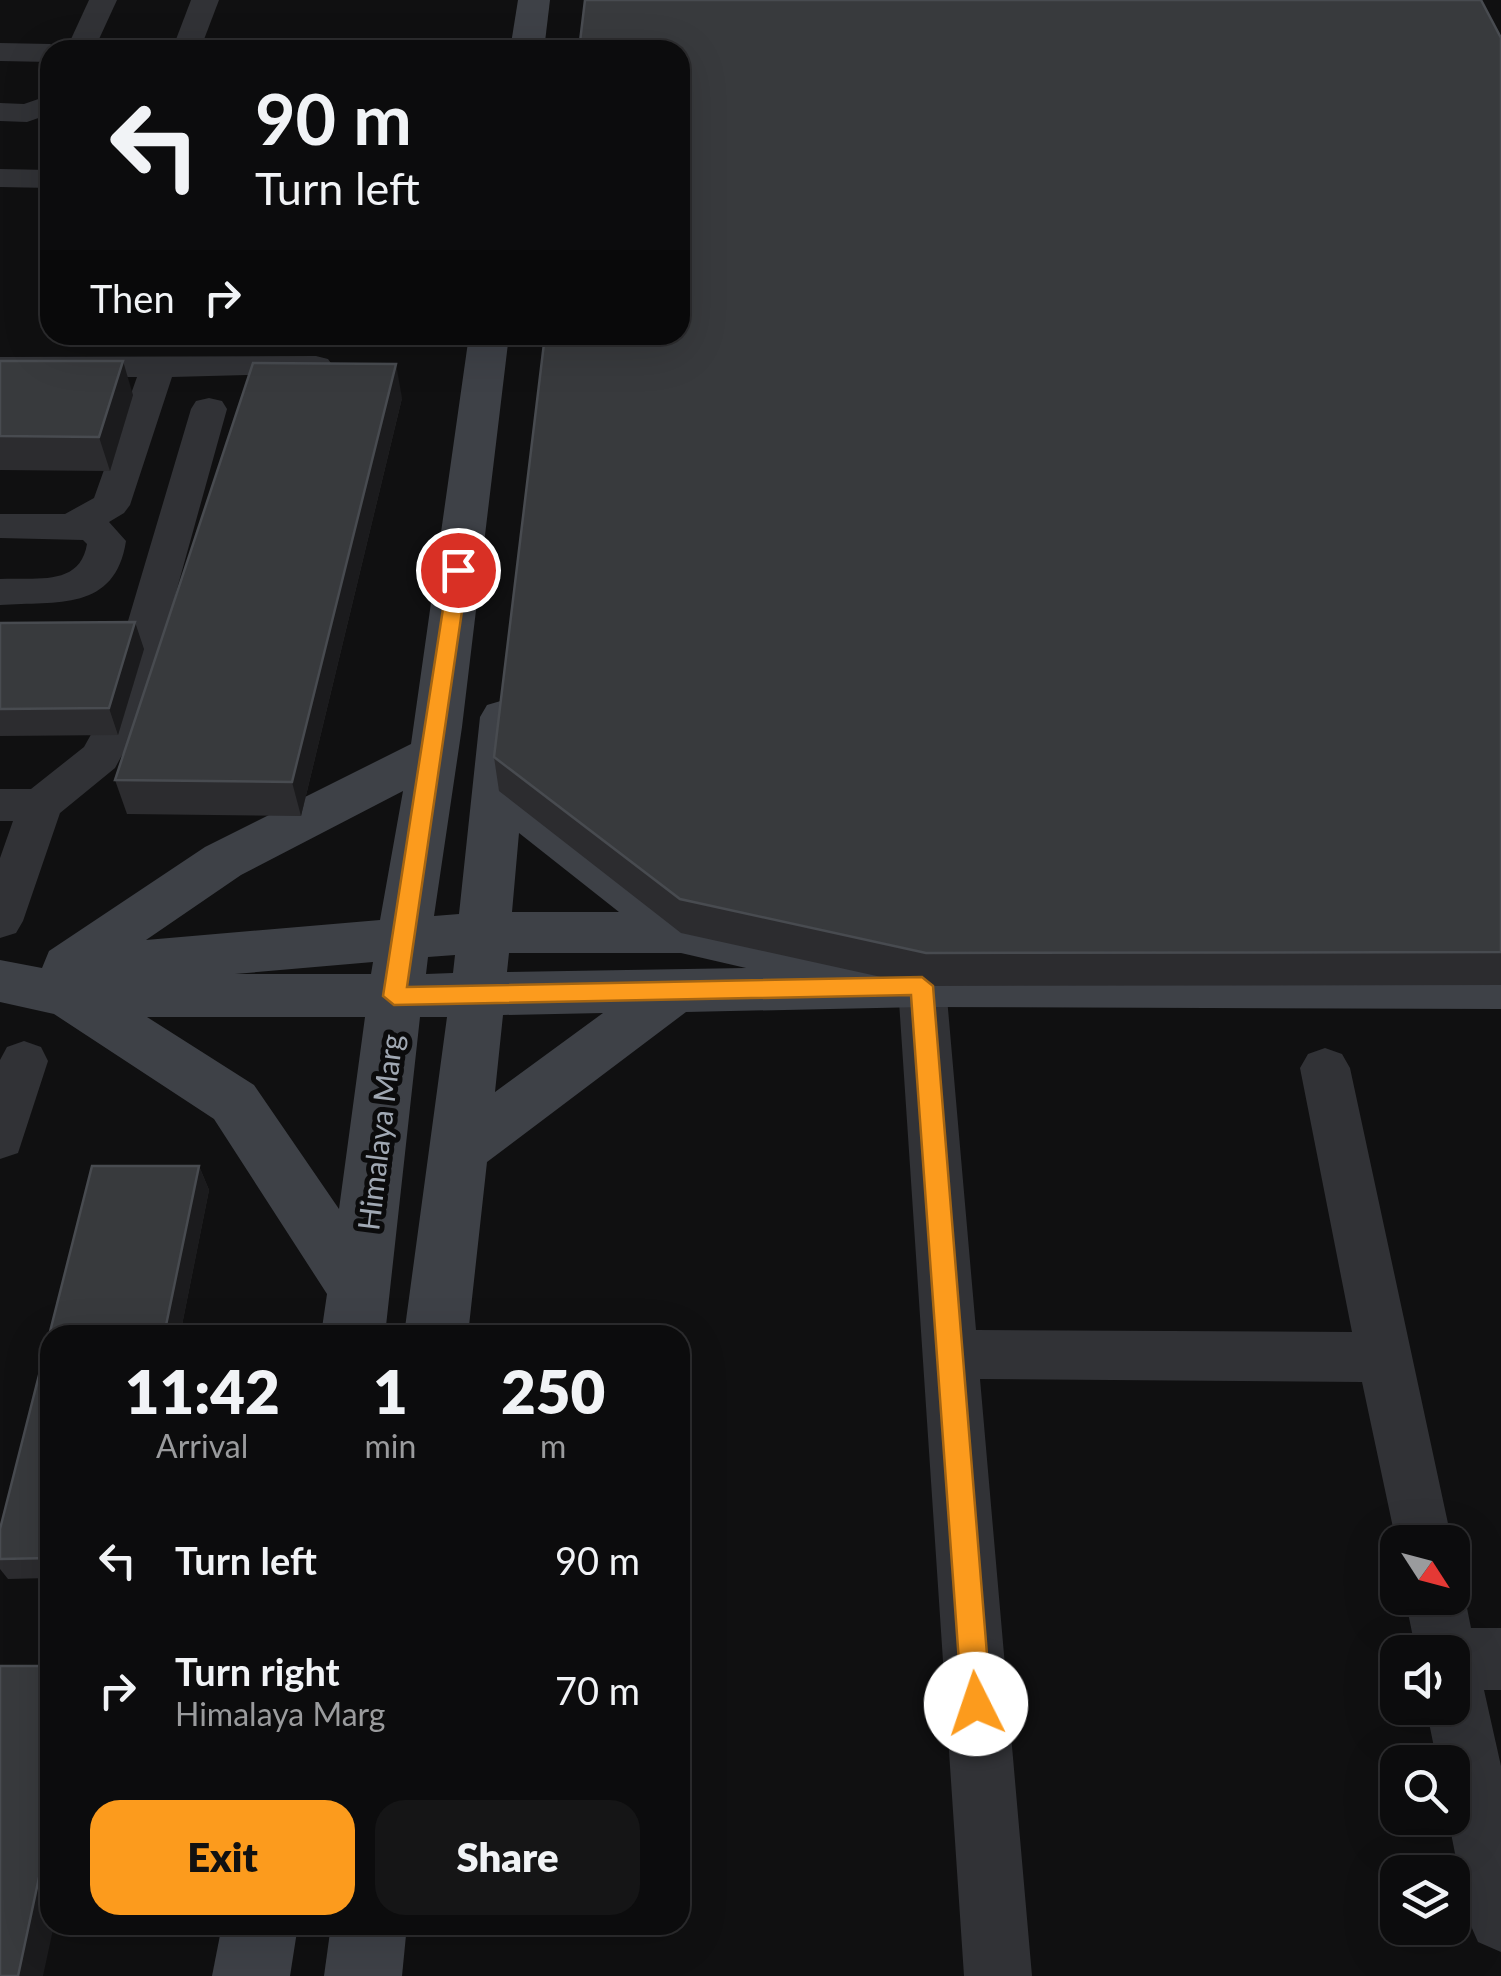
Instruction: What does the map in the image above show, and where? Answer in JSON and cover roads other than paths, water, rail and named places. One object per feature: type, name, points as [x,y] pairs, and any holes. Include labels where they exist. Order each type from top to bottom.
[{"type":"main road","points":[[528,40],[534,0]]},
{"type":"main road","name":"Himalaya Marg","points":[[357,1313],[394,996],[434,754],[489,345]]},
{"type":"main road","points":[[437,1325],[478,994],[509,675]]},
{"type":"main road","points":[[67,981],[224,861],[434,754]]},
{"type":"main road","points":[[498,791],[681,933]]},
{"type":"main road","points":[[67,981],[482,932],[681,933],[922,986]]},
{"type":"main road","points":[[0,978],[394,996],[922,986],[1501,988]]},
{"type":"main road","points":[[67,981],[234,1102],[357,1313]]},
{"type":"main road","points":[[456,1152],[676,990]]},
{"type":"main road","points":[[252,1976],[258,1935]]},
{"type":"main road","points":[[363,1976],[368,1935]]},
{"type":"street","points":[[85,40],[103,0]]},
{"type":"street","points":[[190,40],[206,0]]},
{"type":"street","points":[[1,55],[40,53]]},
{"type":"street","points":[[0,112],[27,113],[40,108]]},
{"type":"street","points":[[0,178],[40,179]]},
{"type":"street","points":[[0,367],[61,350],[158,366],[337,366]]},
{"type":"street","points":[[72,526],[111,505],[158,366]]},
{"type":"street","points":[[0,921],[21,805],[100,757],[119,722],[210,409]]},
{"type":"street","points":[[0,526],[72,526],[94,530],[108,541],[103,566],[80,587],[0,592]]},
{"type":"street","points":[[80,587],[80,606],[86,622],[149,626]]},
{"type":"street","points":[[922,986],[998,1976]]},
{"type":"street","points":[[0,1138],[24,1061]]},
{"type":"street","points":[[1325,1068],[1420,1525]]},
{"type":"street","points":[[950,1354],[1385,1357]]},
{"type":"street","points":[[1470,1659],[1501,1659]]},
{"type":"street","points":[[1461,1725],[1501,1919]]}]
